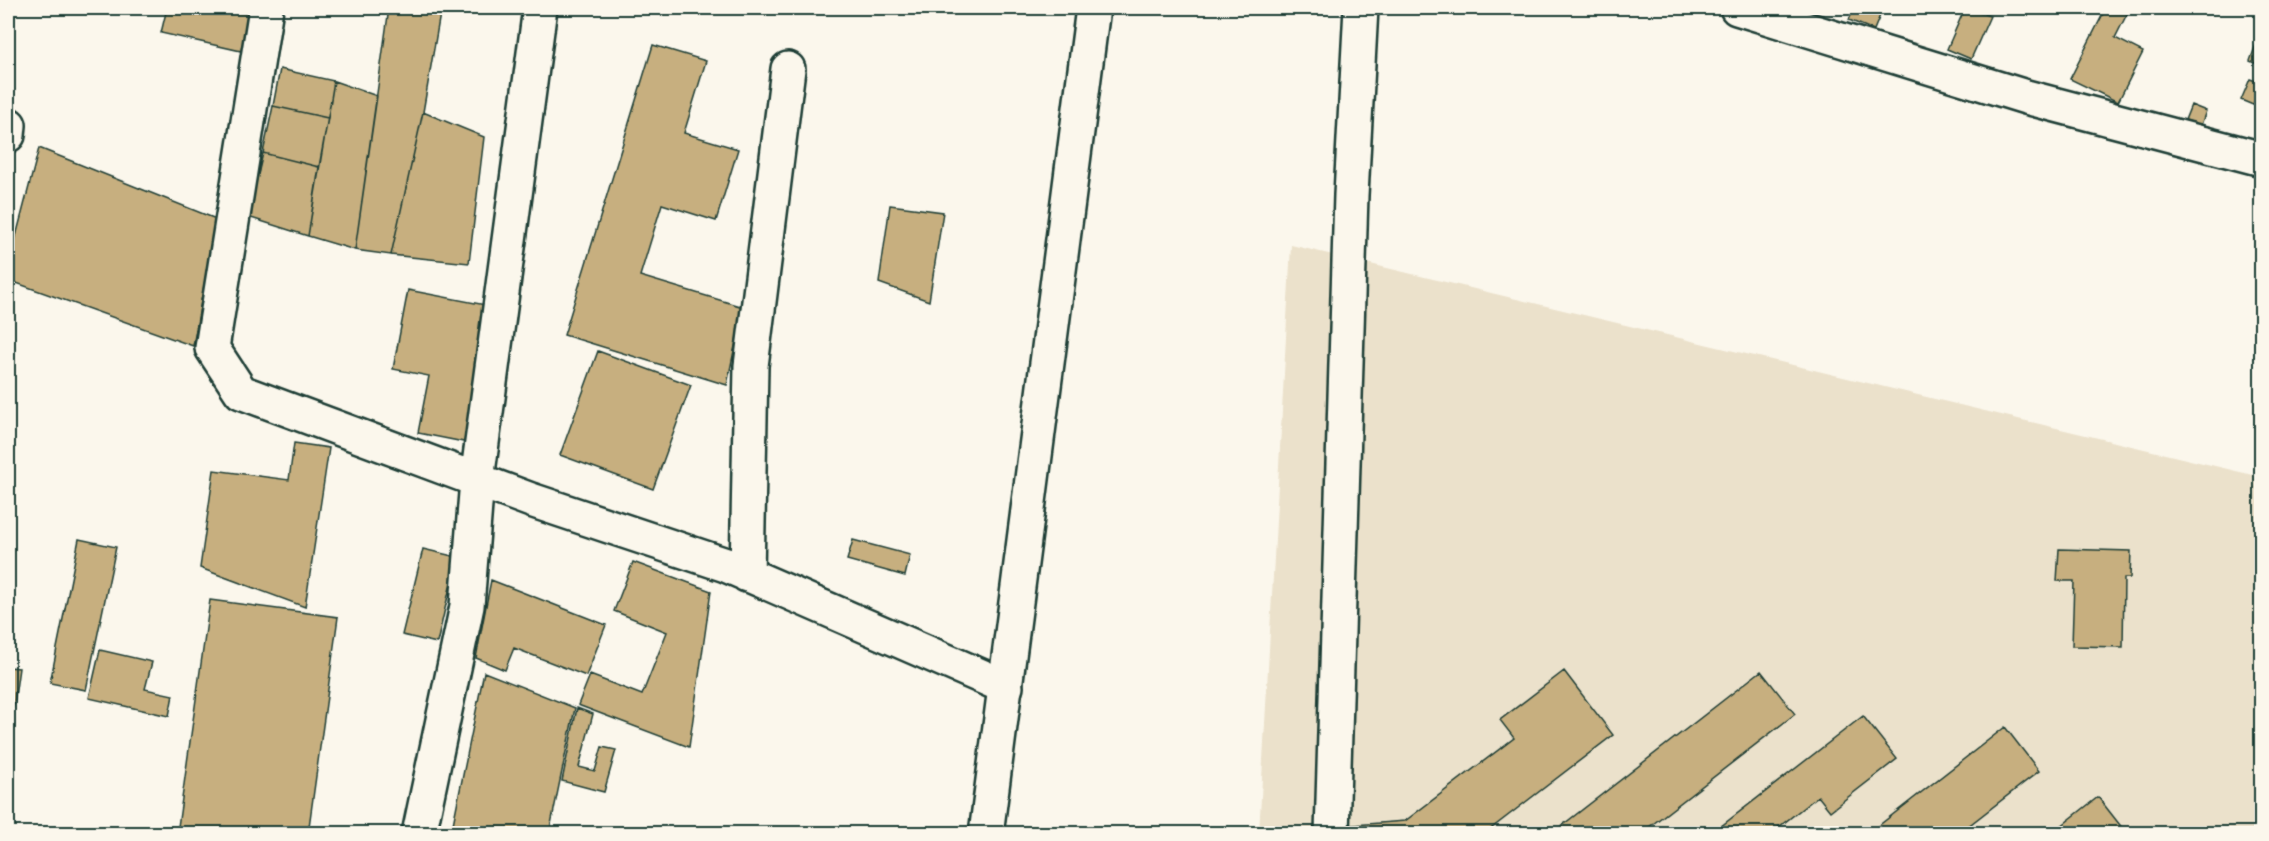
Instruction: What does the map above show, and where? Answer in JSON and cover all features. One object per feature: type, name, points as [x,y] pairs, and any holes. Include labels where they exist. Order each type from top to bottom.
[{"type":"street","points":[[266,8],[212,348],[241,392],[531,500],[726,565],[1006,687]]},
{"type":"street","points":[[419,834],[467,606],[477,480],[540,8]]},
{"type":"street","points":[[986,834],[1093,8]]},
{"type":"street","points":[[1332,834],[1351,195],[1360,8]]},
{"type":"street","points":[[1737,8],[2026,97],[2262,159]]},
{"type":"street","points":[[747,575],[751,366],[788,69]]},
{"type":"shaded area","points":[[1291,245],[2261,477],[2261,833],[1259,834]]},
{"type":"building","points":[[167,8],[251,8],[241,51],[161,33]]},
{"type":"building","points":[[389,8],[441,8],[423,112],[391,255],[355,250]]},
{"type":"building","points":[[1854,8],[1883,8],[1874,30],[1849,20]]},
{"type":"building","points":[[1965,8],[1990,16],[1971,59],[1947,49]]},
{"type":"building","points":[[2106,8],[2130,8],[2115,38],[2143,52],[2118,102],[2070,79]]},
{"type":"building","points":[[2262,28],[2262,66],[2250,61]]},
{"type":"building","points":[[653,45],[706,61],[684,133],[738,149],[716,221],[662,204],[640,276],[743,307],[727,385],[564,335]]},
{"type":"building","points":[[280,69],[334,81],[328,118],[273,106]]},
{"type":"building","points":[[2250,79],[2262,83],[2253,105],[2241,100]]},
{"type":"building","points":[[334,81],[377,96],[355,250],[308,236]]},
{"type":"building","points":[[2191,105],[2206,111],[2201,125],[2185,120]]},
{"type":"building","points":[[273,106],[328,118],[319,167],[263,153]]},
{"type":"building","points":[[423,112],[484,137],[469,263],[391,255]]},
{"type":"building","points":[[39,148],[216,219],[193,346],[8,280],[8,267]]},
{"type":"building","points":[[263,153],[319,167],[308,236],[248,217]]},
{"type":"building","points":[[890,205],[943,212],[929,301],[879,283]]},
{"type":"building","points":[[408,290],[491,306],[464,442],[418,433],[429,376],[393,369]]},
{"type":"building","points":[[598,351],[691,385],[653,489],[560,455]]},
{"type":"building","points":[[294,443],[329,448],[305,607],[200,568],[214,470],[289,480]]},
{"type":"building","points":[[79,539],[116,547],[86,690],[50,683]]},
{"type":"building","points":[[853,540],[910,555],[905,576],[847,560]]},
{"type":"building","points":[[423,549],[457,557],[437,643],[402,635]]},
{"type":"building","points":[[2059,549],[2131,551],[2130,578],[2124,578],[2123,647],[2072,646],[2074,581],[2057,581]]},
{"type":"building","points":[[633,562],[711,591],[689,747],[578,705],[590,675],[642,695],[667,632],[614,611]]},
{"type":"building","points":[[491,580],[606,625],[586,676],[514,648],[505,670],[476,658]]},
{"type":"building","points":[[210,600],[338,617],[308,834],[177,834]]},
{"type":"building","points":[[100,650],[152,662],[145,689],[173,695],[169,716],[89,698]]},
{"type":"building","points":[[8,667],[19,668],[8,747]]},
{"type":"building","points":[[1564,671],[1613,735],[1484,834],[1343,834],[1342,826],[1405,821],[1514,738],[1500,720]]},
{"type":"building","points":[[1761,671],[1795,714],[1640,834],[1551,834]]},
{"type":"building","points":[[484,672],[575,708],[549,834],[451,834]]},
{"type":"building","points":[[577,708],[593,714],[579,767],[595,771],[602,747],[616,750],[604,792],[562,781]]},
{"type":"building","points":[[1863,716],[1897,759],[1830,811],[1818,796],[1770,834],[1711,834]]},
{"type":"building","points":[[2005,727],[2039,771],[1958,834],[1868,834]]},
{"type":"building","points":[[2098,797],[2127,834],[2051,834]]}]
